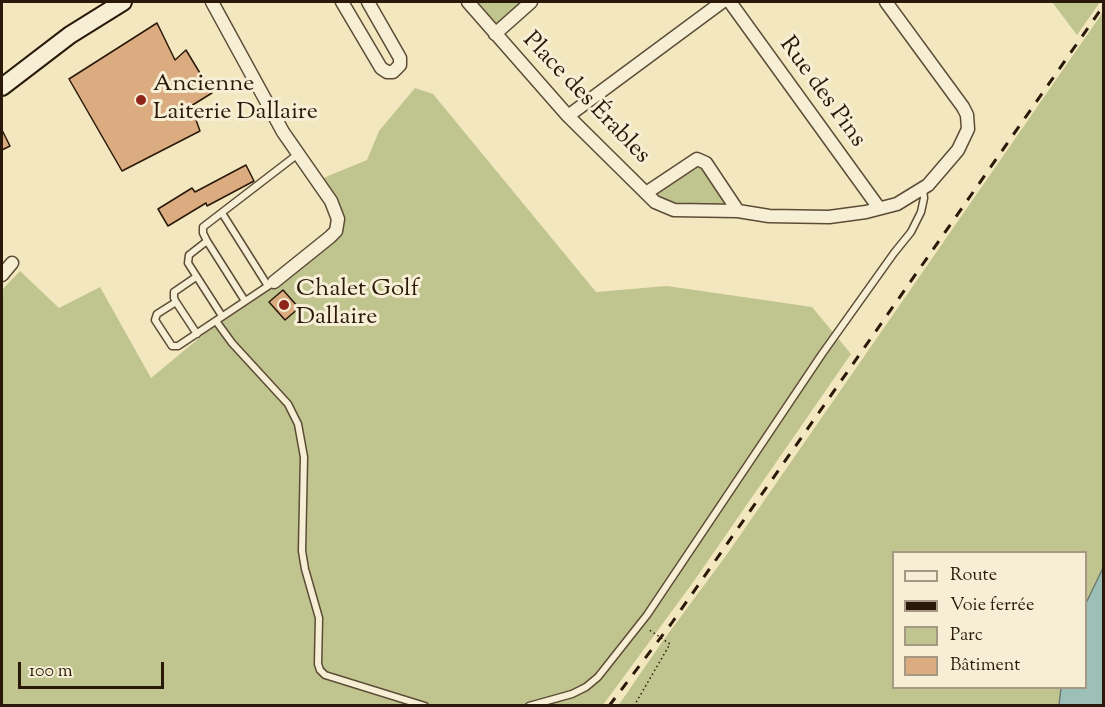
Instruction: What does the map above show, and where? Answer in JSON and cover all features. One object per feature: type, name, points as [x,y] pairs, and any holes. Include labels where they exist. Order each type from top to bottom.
[{"type":"street","points":[[2,87],[70,35],[123,2]]},
{"type":"street","points":[[212,2],[283,132],[331,201],[338,219],[337,226],[330,237],[271,284]]},
{"type":"street","points":[[342,2],[381,68],[390,72],[396,70],[400,64],[400,58],[371,3],[352,18]]},
{"type":"street","name":"Place des Érables","points":[[468,2],[568,116],[656,201],[674,210],[738,211],[769,216],[829,217],[897,204],[923,189],[958,150],[968,129],[967,115],[886,2]]},
{"type":"street","name":"Place des Érables","points":[[495,34],[531,2]]},
{"type":"street","points":[[568,116],[722,2]]},
{"type":"street","name":"Rue des Pins","points":[[730,2],[879,208]]},
{"type":"street","name":"Place des Érables","points":[[646,193],[697,159],[706,163],[738,211]]},
{"type":"street","points":[[2,275],[12,263]]},
{"type":"lane","points":[[245,301],[207,241],[203,233],[203,226],[298,154]]},
{"type":"lane","points":[[529,705],[572,694],[586,687],[598,677],[639,624],[822,354],[911,232],[921,212],[923,189]]},
{"type":"lane","points":[[176,302],[157,314],[155,321],[172,346],[178,346],[271,284],[222,213]]},
{"type":"lane","points":[[207,241],[189,255],[188,262],[222,316]]},
{"type":"lane","points":[[196,276],[174,292],[174,298],[197,334]]},
{"type":"lane","points":[[216,321],[232,343],[288,404],[298,424],[304,458],[303,559],[319,618],[318,664],[320,670],[325,675],[425,705]]},
{"type":"path","points":[[634,705],[670,644],[639,624]]},
{"type":"green space","points":[[468,2],[531,2],[495,34]]},
{"type":"green space","points":[[1052,2],[1100,2],[1077,35]]},
{"type":"green space","points":[[1103,12],[1103,568],[1087,601],[1087,551],[892,551],[892,689],[1061,689],[1059,705],[618,706],[725,557]]},
{"type":"green space","points":[[415,88],[433,94],[596,292],[667,286],[812,307],[851,354],[694,581],[603,705],[2,705],[2,290],[20,271],[59,308],[100,287],[151,378],[332,228],[333,218],[316,181],[367,160],[379,131]]},
{"type":"green space","points":[[697,159],[738,211],[674,210],[646,193]]},
{"type":"water","points":[[1103,568],[1103,705],[1059,705],[1061,689],[1087,689],[1087,601]]},
{"type":"building","name":"Ancienne Laiterie Dallaire","points":[[157,23],[175,60],[186,50],[212,93],[191,106],[200,131],[122,171],[69,79]]},
{"type":"building","points":[[2,130],[10,146],[2,150]]},
{"type":"building","points":[[246,165],[254,181],[207,206],[206,203],[168,226],[158,209],[192,188],[195,192]]},
{"type":"building","name":"Chalet Golf Dallaire","points":[[283,290],[299,308],[285,320],[269,302]]},
{"type":"railway","points":[[609,706],[671,624],[1104,5]]},
{"type":"place","name":"Ancienne Laiterie Dallaire","points":[[141,100]]},
{"type":"place","name":"Chalet Golf Dallaire","points":[[284,305]]}]
